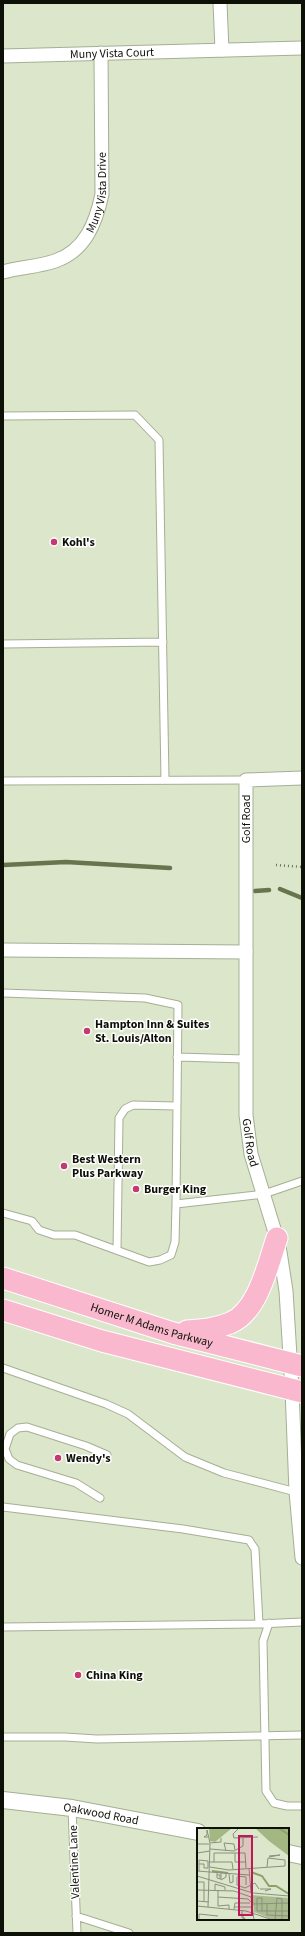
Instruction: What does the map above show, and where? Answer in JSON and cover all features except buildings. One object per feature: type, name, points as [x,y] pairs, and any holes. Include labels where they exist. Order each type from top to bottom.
[{"type":"main road","points":[[173,1333],[213,1329],[231,1323],[245,1312],[259,1287],[277,1238]]},
{"type":"main road","name":"Homer M Adams Parkway","points":[[3,1278],[173,1333],[297,1365]]},
{"type":"main road","points":[[3,1310],[102,1341],[297,1391]]},
{"type":"street","points":[[220,3],[222,50]]},
{"type":"street","name":"Muny Vista Court","points":[[3,56],[302,48]]},
{"type":"street","name":"Muny Vista Drive","points":[[3,272],[54,261],[68,255],[81,245],[91,232],[98,215],[102,194],[101,53]]},
{"type":"street","name":"Golf Road","points":[[302,778],[246,780],[245,1059],[246,1115],[251,1154],[277,1238],[297,1365],[296,1492],[302,1558]]},
{"type":"street","points":[[3,950],[246,952]]},
{"type":"street","name":"Oakwood Road","points":[[3,1800],[72,1808],[197,1832]]},
{"type":"street","points":[[289,1853],[302,1856]]},
{"type":"lane","points":[[3,416],[135,415],[159,440],[165,780]]},
{"type":"lane","points":[[3,644],[163,642]]},
{"type":"lane","points":[[3,781],[246,780]]},
{"type":"lane","points":[[3,993],[145,998],[178,1005],[175,1242],[171,1255],[160,1260],[149,1262],[74,1235],[54,1234],[39,1230],[32,1221],[3,1213]]},
{"type":"lane","points":[[177,1057],[245,1059]]},
{"type":"lane","points":[[117,1250],[119,1118],[125,1109],[133,1105],[176,1106]]},
{"type":"lane","points":[[176,1204],[264,1194],[302,1181]]},
{"type":"lane","points":[[3,1368],[106,1404],[128,1414],[185,1457],[224,1473],[296,1492]]},
{"type":"lane","points":[[100,1498],[76,1483],[17,1465],[8,1459],[5,1449],[10,1434],[18,1428],[27,1427],[86,1446],[107,1455]]},
{"type":"lane","points":[[3,1507],[183,1529],[249,1540],[255,1549],[259,1624]]},
{"type":"lane","points":[[3,1627],[259,1624],[302,1622]]},
{"type":"lane","points":[[269,1623],[263,1641],[266,1791],[274,1803],[287,1806],[302,1806]]},
{"type":"lane","points":[[3,1738],[65,1736],[97,1739],[302,1735]]},
{"type":"lane","name":"Valentine Lane","points":[[72,1808],[77,1933]]},
{"type":"lane","name":"Valentine Lane","points":[[76,1916],[129,1933]]},
{"type":"path","points":[[276,864],[302,866]]},
{"type":"waterway","points":[[3,865],[66,862],[170,868]]},
{"type":"waterway","points":[[280,889],[302,898]]},
{"type":"waterway","points":[[255,891],[269,890]]},
{"type":"place","name":"Kohl's","points":[[54,542]]},
{"type":"place","name":"Hampton Inn & Suites St. Louis/Alton","points":[[87,1031]]},
{"type":"place","name":"Best Western Plus Parkway","points":[[64,1166]]},
{"type":"place","name":"Burger King","points":[[136,1189]]},
{"type":"place","name":"Wendy's","points":[[58,1458]]},
{"type":"place","name":"China King","points":[[78,1675]]}]
